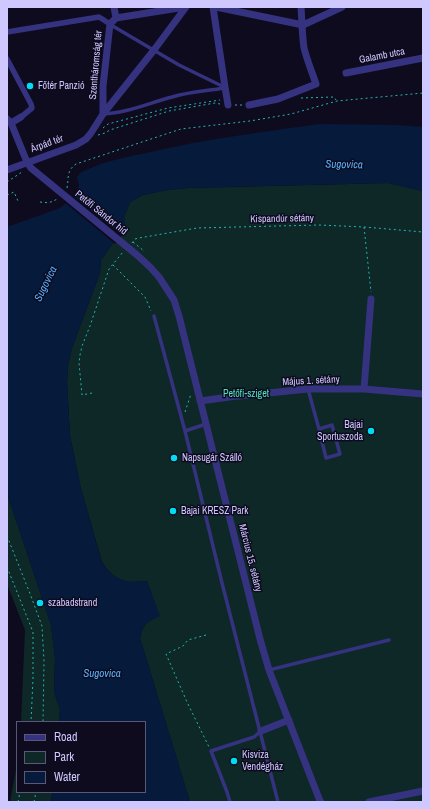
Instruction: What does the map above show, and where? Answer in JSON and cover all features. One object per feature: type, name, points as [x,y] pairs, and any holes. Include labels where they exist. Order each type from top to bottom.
[{"type":"street","points":[[114,7],[116,18]]},
{"type":"street","name":"Szentháromság tér","points":[[103,114],[103,86],[110,24],[116,18],[185,7]]},
{"type":"street","name":"Szentháromság tér","points":[[94,134],[103,114],[154,50],[185,7]]},
{"type":"street","points":[[228,105],[214,7],[302,25],[342,7]]},
{"type":"street","points":[[249,105],[278,98],[316,84],[305,50],[302,35],[301,7]]},
{"type":"street","points":[[7,32],[99,17],[110,24]]},
{"type":"street","name":"Galamb utca","points":[[346,73],[423,58]]},
{"type":"street","points":[[7,59],[32,108],[21,118],[9,121],[27,162]]},
{"type":"street","name":"Árpád tér","points":[[7,170],[76,145],[94,134]]},
{"type":"street","name":"Petőfi Sándor híd","points":[[27,162],[31,168],[52,186],[137,255]]},
{"type":"street","name":"Március 15. sétány","points":[[137,255],[159,277],[174,300],[269,670],[320,801],[322,802]]},
{"type":"street","points":[[364,389],[371,299]]},
{"type":"street","name":"Május 1. sétány","points":[[200,401],[308,389],[364,389],[423,394]]},
{"type":"street","points":[[261,731],[289,720]]},
{"type":"street","points":[[369,802],[423,791]]},
{"type":"lane","points":[[110,24],[179,65],[225,88]]},
{"type":"lane","points":[[103,114],[114,114],[174,96],[225,88]]},
{"type":"lane","points":[[154,316],[185,431],[278,802]]},
{"type":"lane","points":[[308,389],[326,458],[340,454],[332,426],[319,429]]},
{"type":"lane","points":[[185,431],[206,424]]},
{"type":"lane","points":[[269,670],[389,640]]},
{"type":"lane","points":[[230,802],[211,751],[254,737],[261,731]]},
{"type":"path","points":[[67,188],[67,178],[70,170],[76,164],[181,129],[250,121],[291,114],[336,101],[423,93]]},
{"type":"path","points":[[299,98],[334,97],[336,101]]},
{"type":"path","points":[[94,134],[108,124],[168,108],[217,99],[222,100],[228,105]]},
{"type":"path","points":[[94,134],[105,133],[110,130],[169,111],[215,103],[228,105],[249,105]]},
{"type":"path","points":[[7,182],[23,172]]},
{"type":"path","points":[[7,195],[14,192],[18,201]]},
{"type":"path","points":[[40,202],[53,202],[58,199]]},
{"type":"path","name":"Kispandúr sétány","points":[[128,247],[136,239],[143,237],[197,228],[319,225],[423,232]]},
{"type":"path","points":[[364,227],[371,299]]},
{"type":"path","points":[[133,242],[144,251]]},
{"type":"path","points":[[92,394],[82,395],[79,372],[80,355],[109,269],[123,253]]},
{"type":"path","points":[[113,264],[145,297],[154,316]]},
{"type":"path","points":[[182,421],[191,394]]},
{"type":"path","points":[[7,536],[42,626],[44,661],[43,721]]},
{"type":"path","points":[[7,567],[33,632],[31,721]]},
{"type":"path","points":[[206,635],[188,640],[183,646],[166,654],[211,751]]},
{"type":"green space","name":"Petőfi-sziget","points":[[388,183],[423,191],[423,802],[190,802],[140,638],[146,624],[159,616],[147,581],[127,582],[109,572],[102,562],[81,489],[70,436],[67,382],[68,365],[72,348],[100,273],[101,260],[125,226],[125,215],[130,202],[143,195],[167,190],[188,188]]},
{"type":"green space","points":[[7,494],[51,625],[55,657],[54,692],[60,709],[59,721],[21,721],[25,630],[7,584]]},
{"type":"green space","points":[[16,769],[16,793],[53,793],[50,802],[10,802]]},
{"type":"water","name":"Sugovica","points":[[319,124],[397,125],[423,127],[423,191],[388,183],[188,188],[167,190],[143,195],[130,202],[125,215],[125,226],[101,260],[100,273],[72,348],[68,365],[67,382],[70,436],[81,489],[102,563],[109,572],[120,579],[129,581],[147,581],[160,616],[144,626],[140,638],[190,802],[50,802],[53,793],[146,793],[146,721],[59,721],[60,709],[54,692],[55,657],[51,625],[7,494],[7,227],[60,208],[75,195],[79,186],[77,177],[80,173],[88,169],[132,156],[192,143]]},
{"type":"pier","points":[[72,195],[122,235],[115,244],[64,202]]},
{"type":"place","name":"Főtér Panzió","points":[[30,86]]},
{"type":"place","name":"Bajai Sportuszoda","points":[[371,431]]},
{"type":"place","name":"Napsugár Szálló","points":[[174,458]]},
{"type":"place","name":"Bajai KRESZ Park","points":[[173,511]]},
{"type":"place","name":"szabadstrand","points":[[40,603]]},
{"type":"place","name":"Kisviza Vendégház","points":[[234,761]]}]
